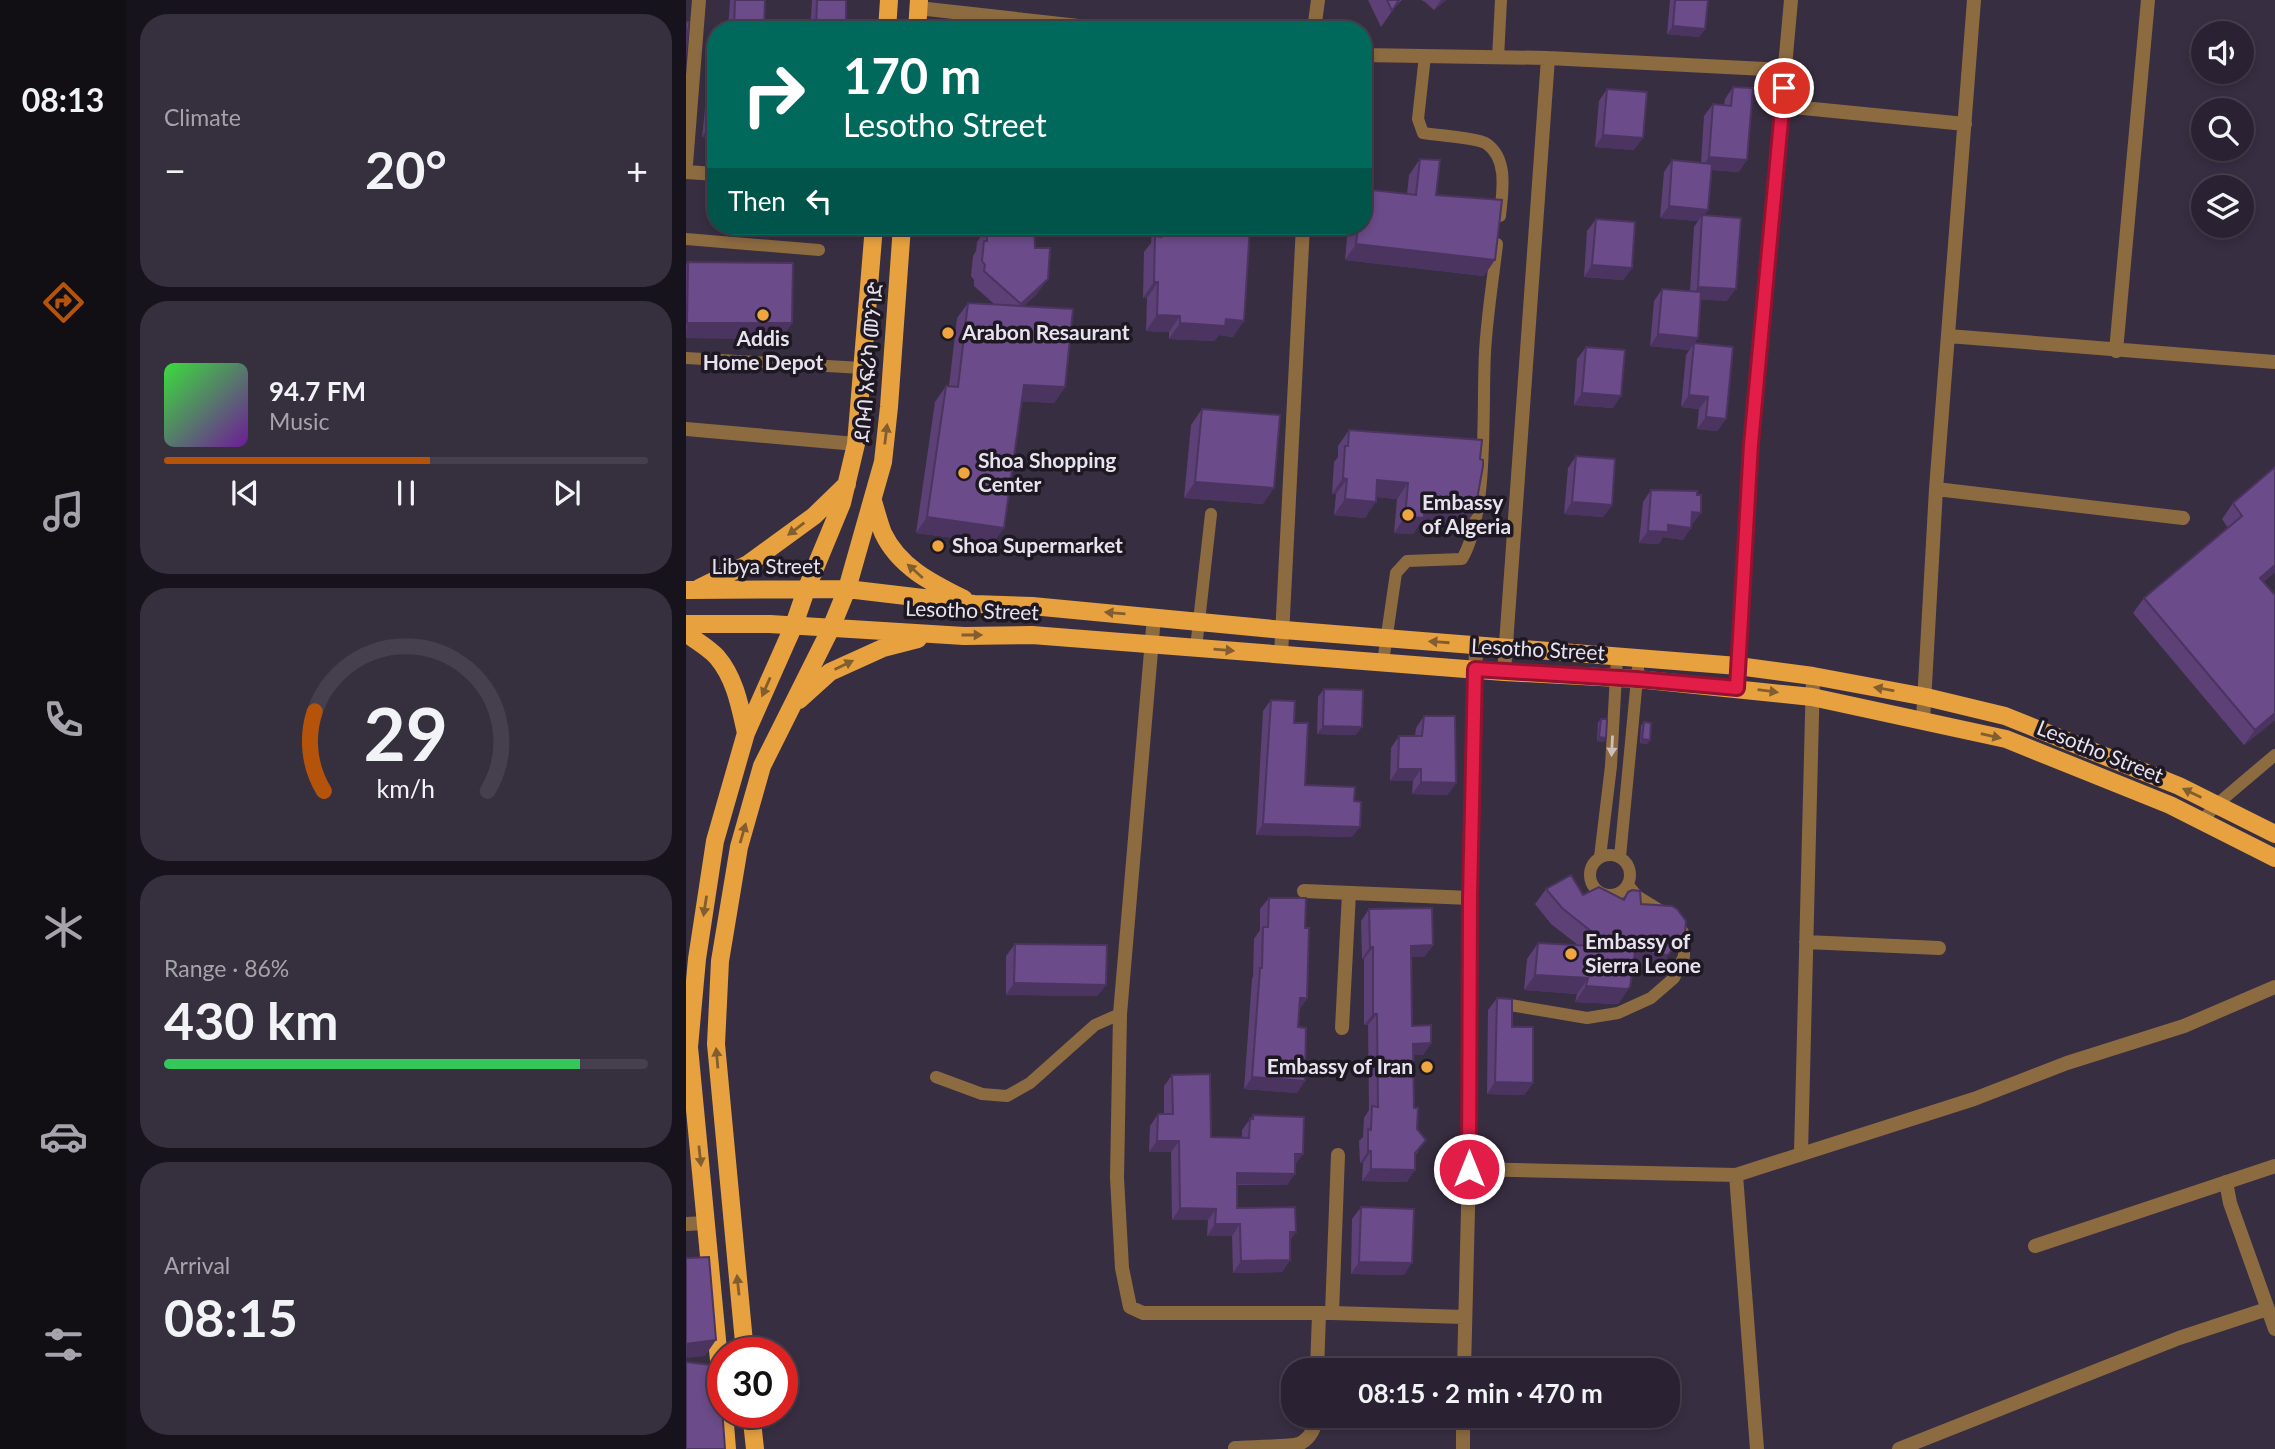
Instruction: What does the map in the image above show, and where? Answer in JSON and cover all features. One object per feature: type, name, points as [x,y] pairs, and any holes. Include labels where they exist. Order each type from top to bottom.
[{"type":"main road","points":[[888,21],[889,0]]},
{"type":"main road","name":"ደቡብ አፍሪካ መንገድ","points":[[717,1337],[688,1047],[697,959],[715,841],[746,733],[794,625],[847,484],[856,444],[873,235]]},
{"type":"main road","name":"ደቡብ አፍሪካ መንገድ","points":[[743,1337],[716,1044],[720,961],[738,847],[762,766],[831,628],[847,589],[883,462],[901,235]]},
{"type":"main road","points":[[690,590],[748,564],[814,516],[847,484]]},
{"type":"main road","points":[[873,501],[884,534],[898,555],[924,579],[974,604]]},
{"type":"main road","name":"Lesotho Street","points":[[847,589],[974,604],[1032,606],[1284,630],[1738,666],[1813,676],[1926,697],[2005,716],[2179,786],[2275,834]]},
{"type":"main road","name":"Libya Street","points":[[690,590],[847,589]]},
{"type":"main road","name":"Lesotho Street","points":[[686,624],[770,624],[937,634],[1032,635],[1504,672],[1615,677],[1812,697],[2006,739],[2170,805],[2275,858]]},
{"type":"main road","points":[[686,633],[716,655],[739,700],[746,733]]},
{"type":"main road","points":[[791,707],[830,672],[883,648],[937,634]]},
{"type":"main road","points":[[725,1428],[727,1449]]},
{"type":"main road","points":[[753,1428],[755,1449]]},
{"type":"street","points":[[686,164],[699,0]]},
{"type":"street","points":[[1315,21],[1318,0]]},
{"type":"street","points":[[1737,688],[1751,444],[1791,0]]},
{"type":"street","points":[[1923,720],[1936,489],[1974,0]]},
{"type":"street","points":[[2116,351],[2148,0]]},
{"type":"street","points":[[919,4],[1047,21]]},
{"type":"street","points":[[1372,55],[1548,58],[1786,70]]},
{"type":"street","points":[[1504,672],[1548,58]]},
{"type":"street","points":[[1783,106],[1965,124]]},
{"type":"street","points":[[686,172],[707,173]]},
{"type":"street","points":[[1281,655],[1303,235]]},
{"type":"street","points":[[1948,336],[2275,362]]},
{"type":"street","points":[[686,429],[856,444]]},
{"type":"street","points":[[1936,489],[2183,518]]},
{"type":"street","points":[[1154,617],[1120,1014],[1116,1178],[1122,1268],[1130,1307],[1143,1313],[1325,1313],[1465,1317]]},
{"type":"street","points":[[1464,1358],[1476,645]]},
{"type":"street","points":[[1801,1153],[1813,676]]},
{"type":"street","points":[[1304,891],[1470,898]]},
{"type":"street","points":[[1342,1028],[1349,893]]},
{"type":"street","points":[[1806,942],[1940,948]]},
{"type":"street","points":[[1469,1169],[1736,1175],[1975,1099],[2067,1063],[2183,1026],[2275,987]]},
{"type":"street","points":[[1319,1358],[1338,1154]]},
{"type":"street","points":[[2035,1246],[2275,1166]]},
{"type":"street","points":[[1736,1175],[1757,1449]]},
{"type":"street","points":[[2226,1182],[2230,1203],[2275,1329]]},
{"type":"street","points":[[686,1224],[707,1223]]},
{"type":"street","points":[[1899,1449],[2179,1338],[2267,1309]]},
{"type":"street","points":[[1235,1448],[1299,1444],[1314,1428]]},
{"type":"street","points":[[1463,1428],[1463,1449]]},
{"type":"lane","points":[[1498,58],[1502,0]]},
{"type":"lane","points":[[1383,662],[1396,573],[1407,561],[1462,559],[1470,545],[1481,483],[1485,349],[1503,183],[1499,156],[1486,143],[1423,132],[1418,119],[1425,56]]},
{"type":"lane","points":[[686,239],[819,250]]},
{"type":"lane","points":[[686,358],[862,368]]},
{"type":"lane","points":[[1196,648],[1211,514]]},
{"type":"lane","points":[[1600,858],[1611,766],[1617,657]]},
{"type":"lane","points":[[1620,857],[1639,658]]},
{"type":"lane","points":[[2202,821],[2216,804],[2275,755]]},
{"type":"lane","points":[[1610,855],[1620,857],[1629,866],[1628,885],[1618,894],[1605,895],[1598,892],[1590,881],[1595,862],[1610,855]]},
{"type":"lane","points":[[1510,1005],[1587,1018],[1608,1015],[1651,998],[1674,978],[1684,956],[1684,934],[1673,918],[1637,896],[1628,885]]},
{"type":"lane","points":[[936,1077],[982,1094],[1007,1096],[1030,1083],[1095,1025],[1120,1014]]},
{"type":"building","points":[[735,0],[765,0],[764,21],[734,21]]},
{"type":"building","points":[[817,0],[846,0],[846,21],[816,21]]},
{"type":"building","points":[[1387,0],[1399,0],[1392,11]]},
{"type":"building","points":[[1675,0],[1708,0],[1705,29],[1673,26]]},
{"type":"building","points":[[686,22],[689,22],[686,53]]},
{"type":"building","points":[[1733,87],[1753,88],[1747,160],[1709,157],[1713,104],[1731,106]]},
{"type":"building","points":[[1607,89],[1647,92],[1643,138],[1603,135]]},
{"type":"building","points":[[1420,159],[1440,160],[1436,195],[1502,200],[1495,260],[1356,244],[1357,235],[1372,235],[1372,190],[1416,195]]},
{"type":"building","points":[[1672,160],[1712,164],[1708,210],[1669,206]]},
{"type":"building","points":[[1702,215],[1741,218],[1736,289],[1698,287]]},
{"type":"building","points":[[1596,219],[1635,222],[1632,268],[1592,265]]},
{"type":"building","points":[[987,235],[1034,235],[1035,248],[1050,248],[1048,279],[1021,304],[984,271],[984,241],[987,241]]},
{"type":"building","points":[[1249,235],[1244,321],[1226,319],[1225,326],[1180,323],[1180,316],[1157,315],[1158,282],[1154,282],[1155,236]]},
{"type":"building","points":[[688,262],[793,263],[792,323],[687,323]]},
{"type":"building","points":[[1662,289],[1701,292],[1698,338],[1658,334]]},
{"type":"building","points":[[968,303],[1073,309],[1065,387],[1024,385],[1004,528],[927,517],[946,386],[958,387]]},
{"type":"building","points":[[1694,343],[1733,347],[1726,419],[1706,417],[1708,397],[1689,395]]},
{"type":"building","points":[[1586,347],[1625,350],[1621,396],[1582,393]]},
{"type":"building","points":[[1202,409],[1280,415],[1274,488],[1195,482]]},
{"type":"building","points":[[1349,430],[1482,440],[1480,459],[1483,460],[1483,466],[1475,511],[1424,507],[1424,518],[1405,517],[1408,483],[1377,480],[1376,502],[1345,499],[1347,479],[1343,478]]},
{"type":"building","points":[[1576,456],[1615,459],[1612,505],[1572,502]]},
{"type":"building","points":[[2275,467],[2275,565],[2260,578],[2275,595],[2275,713],[2255,730],[2144,598],[2242,516],[2233,503]]},
{"type":"building","points":[[1651,490],[1697,491],[1697,495],[1701,495],[1701,513],[1692,512],[1691,528],[1668,525],[1668,532],[1648,531]]},
{"type":"building","points":[[1324,689],[1363,690],[1362,727],[1323,726]]},
{"type":"building","points":[[1271,700],[1295,701],[1294,723],[1308,723],[1305,785],[1355,787],[1354,801],[1361,802],[1360,827],[1263,824]]},
{"type":"building","points":[[1424,716],[1455,716],[1456,783],[1421,782],[1421,769],[1398,769],[1399,736],[1422,736]]},
{"type":"building","points":[[1601,719],[1607,719],[1606,738],[1599,737]]},
{"type":"building","points":[[1644,722],[1651,723],[1650,740],[1642,739]]},
{"type":"building","points":[[1571,875],[1583,895],[1599,887],[1624,900],[1632,890],[1640,891],[1641,904],[1672,906],[1686,921],[1685,932],[1668,955],[1635,952],[1630,987],[1627,989],[1586,986],[1588,978],[1535,975],[1538,943],[1611,947],[1562,908],[1546,889]]},
{"type":"building","points":[[1269,898],[1306,898],[1305,928],[1309,928],[1307,998],[1300,998],[1298,1027],[1306,1028],[1305,1081],[1252,1077],[1263,927],[1268,927]]},
{"type":"building","points":[[1432,908],[1433,945],[1411,946],[1412,1026],[1431,1025],[1431,1043],[1413,1044],[1414,1108],[1418,1108],[1417,1129],[1426,1140],[1415,1153],[1415,1170],[1371,1169],[1368,1129],[1371,1130],[1372,1106],[1378,1107],[1377,1014],[1373,1014],[1373,947],[1370,947],[1369,909]]},
{"type":"building","points":[[1015,944],[1107,945],[1106,985],[1014,983]]},
{"type":"building","points":[[1497,998],[1512,999],[1512,1027],[1533,1027],[1533,1083],[1495,1082]]},
{"type":"building","points":[[1210,1074],[1211,1137],[1249,1138],[1250,1119],[1253,1119],[1253,1115],[1304,1117],[1303,1154],[1295,1154],[1295,1174],[1237,1173],[1237,1208],[1295,1207],[1296,1232],[1290,1232],[1290,1260],[1241,1261],[1240,1224],[1215,1224],[1216,1209],[1180,1208],[1179,1141],[1157,1141],[1158,1114],[1173,1114],[1172,1075]]},
{"type":"building","points":[[1361,1207],[1414,1209],[1412,1263],[1359,1262]]},
{"type":"building","points":[[709,1257],[716,1337],[686,1344],[686,1258]]},
{"type":"building","points":[[686,1362],[707,1365],[707,1428],[723,1428],[725,1449],[686,1449]]},
{"type":"place","name":"Addis Home Depot","points":[[763,315]]},
{"type":"place","name":"Arabon Resaurant","points":[[948,333]]},
{"type":"place","name":"Shoa Shopping Center","points":[[964,473]]},
{"type":"place","name":"Embassy of Algeria","points":[[1408,515]]},
{"type":"place","name":"Shoa Supermarket","points":[[938,546]]},
{"type":"place","name":"Embassy of Sierra Leone","points":[[1571,954]]},
{"type":"place","name":"Embassy of Iran","points":[[1427,1067]]},
{"type":"route","points":[[1469,1169],[1470,898],[1475,669],[1737,688],[1751,444],[1784,88]]}]
